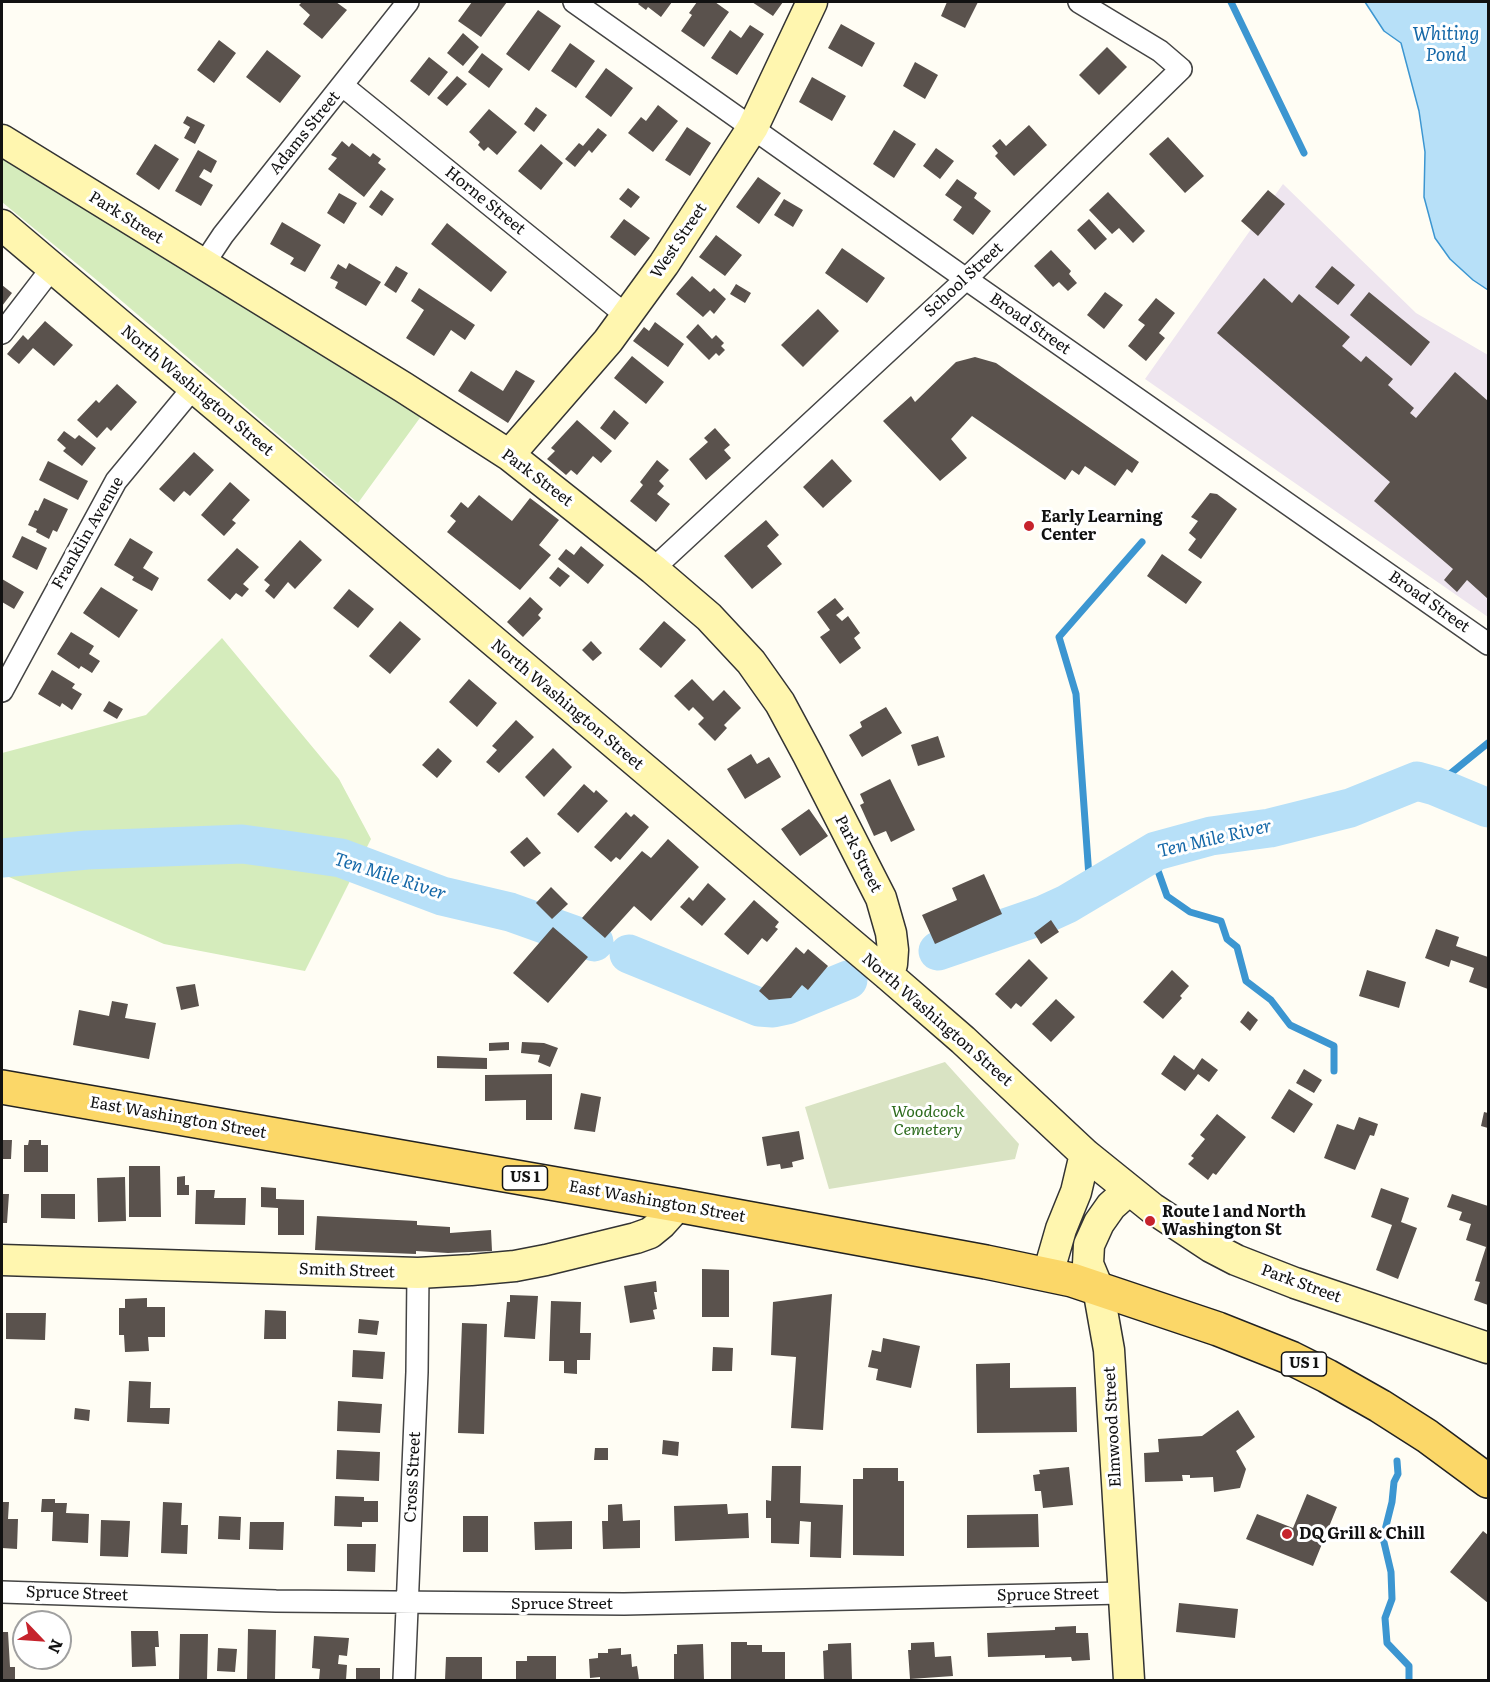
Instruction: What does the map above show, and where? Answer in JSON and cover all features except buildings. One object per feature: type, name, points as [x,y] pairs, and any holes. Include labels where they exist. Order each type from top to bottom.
[{"type":"main road","name":"West Street","points":[[509,455],[593,359],[627,316],[670,254],[753,127],[812,2]]},
{"type":"main road","name":"Park Street","points":[[2,140],[403,387],[509,455],[690,600],[737,646],[760,674],[785,712],[881,898],[891,933],[893,950],[888,975]]},
{"type":"main road","name":"North Washington Street","points":[[2,225],[888,975],[963,1040],[1085,1154],[1129,1190]]},
{"type":"main road","name":"East Washington Street","points":[[2,1087],[676,1205],[1048,1274],[1098,1288]]},
{"type":"main road","points":[[1048,1274],[1061,1229],[1076,1192],[1085,1154]]},
{"type":"main road","name":"Park Street","points":[[1129,1190],[1180,1227],[1236,1260],[1295,1283],[1488,1348]]},
{"type":"main road","name":"Elmwood Street","points":[[1129,1190],[1099,1223],[1089,1245],[1088,1263],[1098,1288],[1109,1350],[1129,1680]]},
{"type":"main road","name":"Smith Street","points":[[2,1260],[418,1273],[514,1266],[650,1233],[661,1224],[676,1205]]},
{"type":"main road","name":"US 1","points":[[1098,1288],[1218,1329],[1291,1358],[1327,1376],[1422,1432],[1488,1481]]},
{"type":"street","name":"Adams Street","points":[[203,265],[223,235],[408,2]]},
{"type":"street","name":"Broad Street","points":[[574,2],[1488,644]]},
{"type":"street","name":"School Street","points":[[653,569],[966,279],[1181,69],[1160,51],[1079,2]]},
{"type":"street","name":"Horne Street","points":[[343,86],[627,316]]},
{"type":"street","points":[[2,333],[52,268]]},
{"type":"street","name":"Franklin Avenue","points":[[2,691],[116,481],[193,388]]},
{"type":"street","name":"Cross Street","points":[[404,1680],[417,1372],[418,1273]]},
{"type":"street","name":"Spruce Street","points":[[2,1592],[407,1603],[624,1604],[1123,1593]]},
{"type":"shaded area","points":[[1283,184],[1416,313],[1488,355],[1488,617],[1145,379]]},
{"type":"green space","points":[[2,158],[422,415],[358,503],[2,202]]},
{"type":"green space","points":[[222,638],[339,779],[371,839],[305,971],[164,944],[2,874],[2,753],[146,715]]},
{"type":"green space","name":"Woodcock Cemetery","points":[[945,1062],[1019,1144],[1015,1159],[829,1189],[805,1107]]},
{"type":"water","name":"Whiting Pond","points":[[1365,2],[1488,2],[1488,290],[1450,259],[1435,238],[1424,197],[1425,152],[1419,111],[1401,43],[1384,31]]},
{"type":"waterway","points":[[1231,2],[1304,153]]},
{"type":"waterway","points":[[1090,891],[1076,694],[1059,637],[1142,542]]},
{"type":"waterway","name":"Ten Mile River","points":[[1435,786],[1488,743]]},
{"type":"waterway","name":"Ten Mile River","points":[[938,951],[1043,915],[1067,904],[1156,851],[1211,836],[1270,828],[1350,808],[1417,781],[1488,808]]},
{"type":"waterway","name":"Ten Mile River","points":[[2,858],[87,850],[242,844],[286,850],[341,858],[442,896],[510,912],[594,942]]},
{"type":"waterway","points":[[1152,854],[1167,896],[1190,912],[1221,921],[1227,939],[1237,947],[1246,981],[1271,1000],[1290,1025],[1334,1046],[1334,1071]]},
{"type":"waterway","name":"Ten Mile River","points":[[629,954],[759,1007],[773,1008],[787,1005],[848,980]]},
{"type":"waterway","points":[[1397,1461],[1398,1474],[1394,1482],[1392,1502],[1383,1538],[1391,1572],[1392,1599],[1385,1618],[1387,1643],[1409,1666],[1409,1680]]},
{"type":"place","name":"Early Learning Center","points":[[1029,526]]},
{"type":"place","name":"Route 1 and North Washington St","points":[[1150,1221]]},
{"type":"place","name":"DQ Grill & Chill","points":[[1287,1534]]}]
